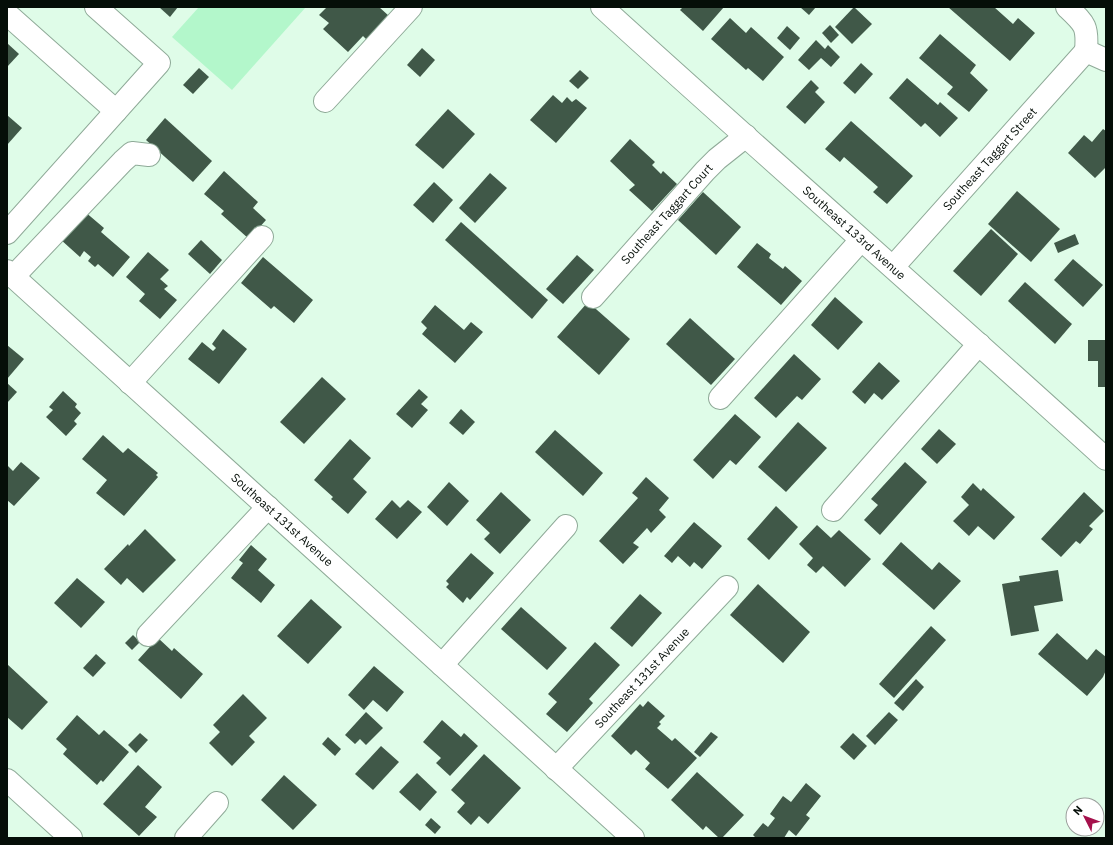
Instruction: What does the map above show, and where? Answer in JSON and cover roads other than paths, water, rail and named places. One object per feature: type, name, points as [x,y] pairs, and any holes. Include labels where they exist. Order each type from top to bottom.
[{"type":"street","points":[[7,233],[159,63],[96,7]]},
{"type":"street","points":[[325,101],[411,7]]},
{"type":"street","name":"Southeast 133rd Avenue","points":[[602,7],[1106,459]]},
{"type":"street","points":[[1067,7],[1082,21],[1087,35],[1086,51],[1106,60]]},
{"type":"street","points":[[7,14],[116,111]]},
{"type":"street","name":"Southeast Taggart Street","points":[[894,268],[1086,51]]},
{"type":"street","name":"Southeast Taggart Court","points":[[593,297],[705,171],[717,159],[746,136]]},
{"type":"street","points":[[10,274],[132,153],[149,156]]},
{"type":"street","points":[[130,383],[262,237]]},
{"type":"street","points":[[720,398],[861,240]]},
{"type":"street","name":"Southeast 131st Avenue","points":[[10,274],[633,838]]},
{"type":"street","points":[[833,510],[979,344]]},
{"type":"street","points":[[148,635],[268,507]]},
{"type":"street","points":[[442,665],[566,526]]},
{"type":"street","name":"Southeast 131st Avenue","points":[[556,769],[727,587]]},
{"type":"street","points":[[7,780],[71,838]]},
{"type":"street","points":[[186,838],[217,803]]}]
